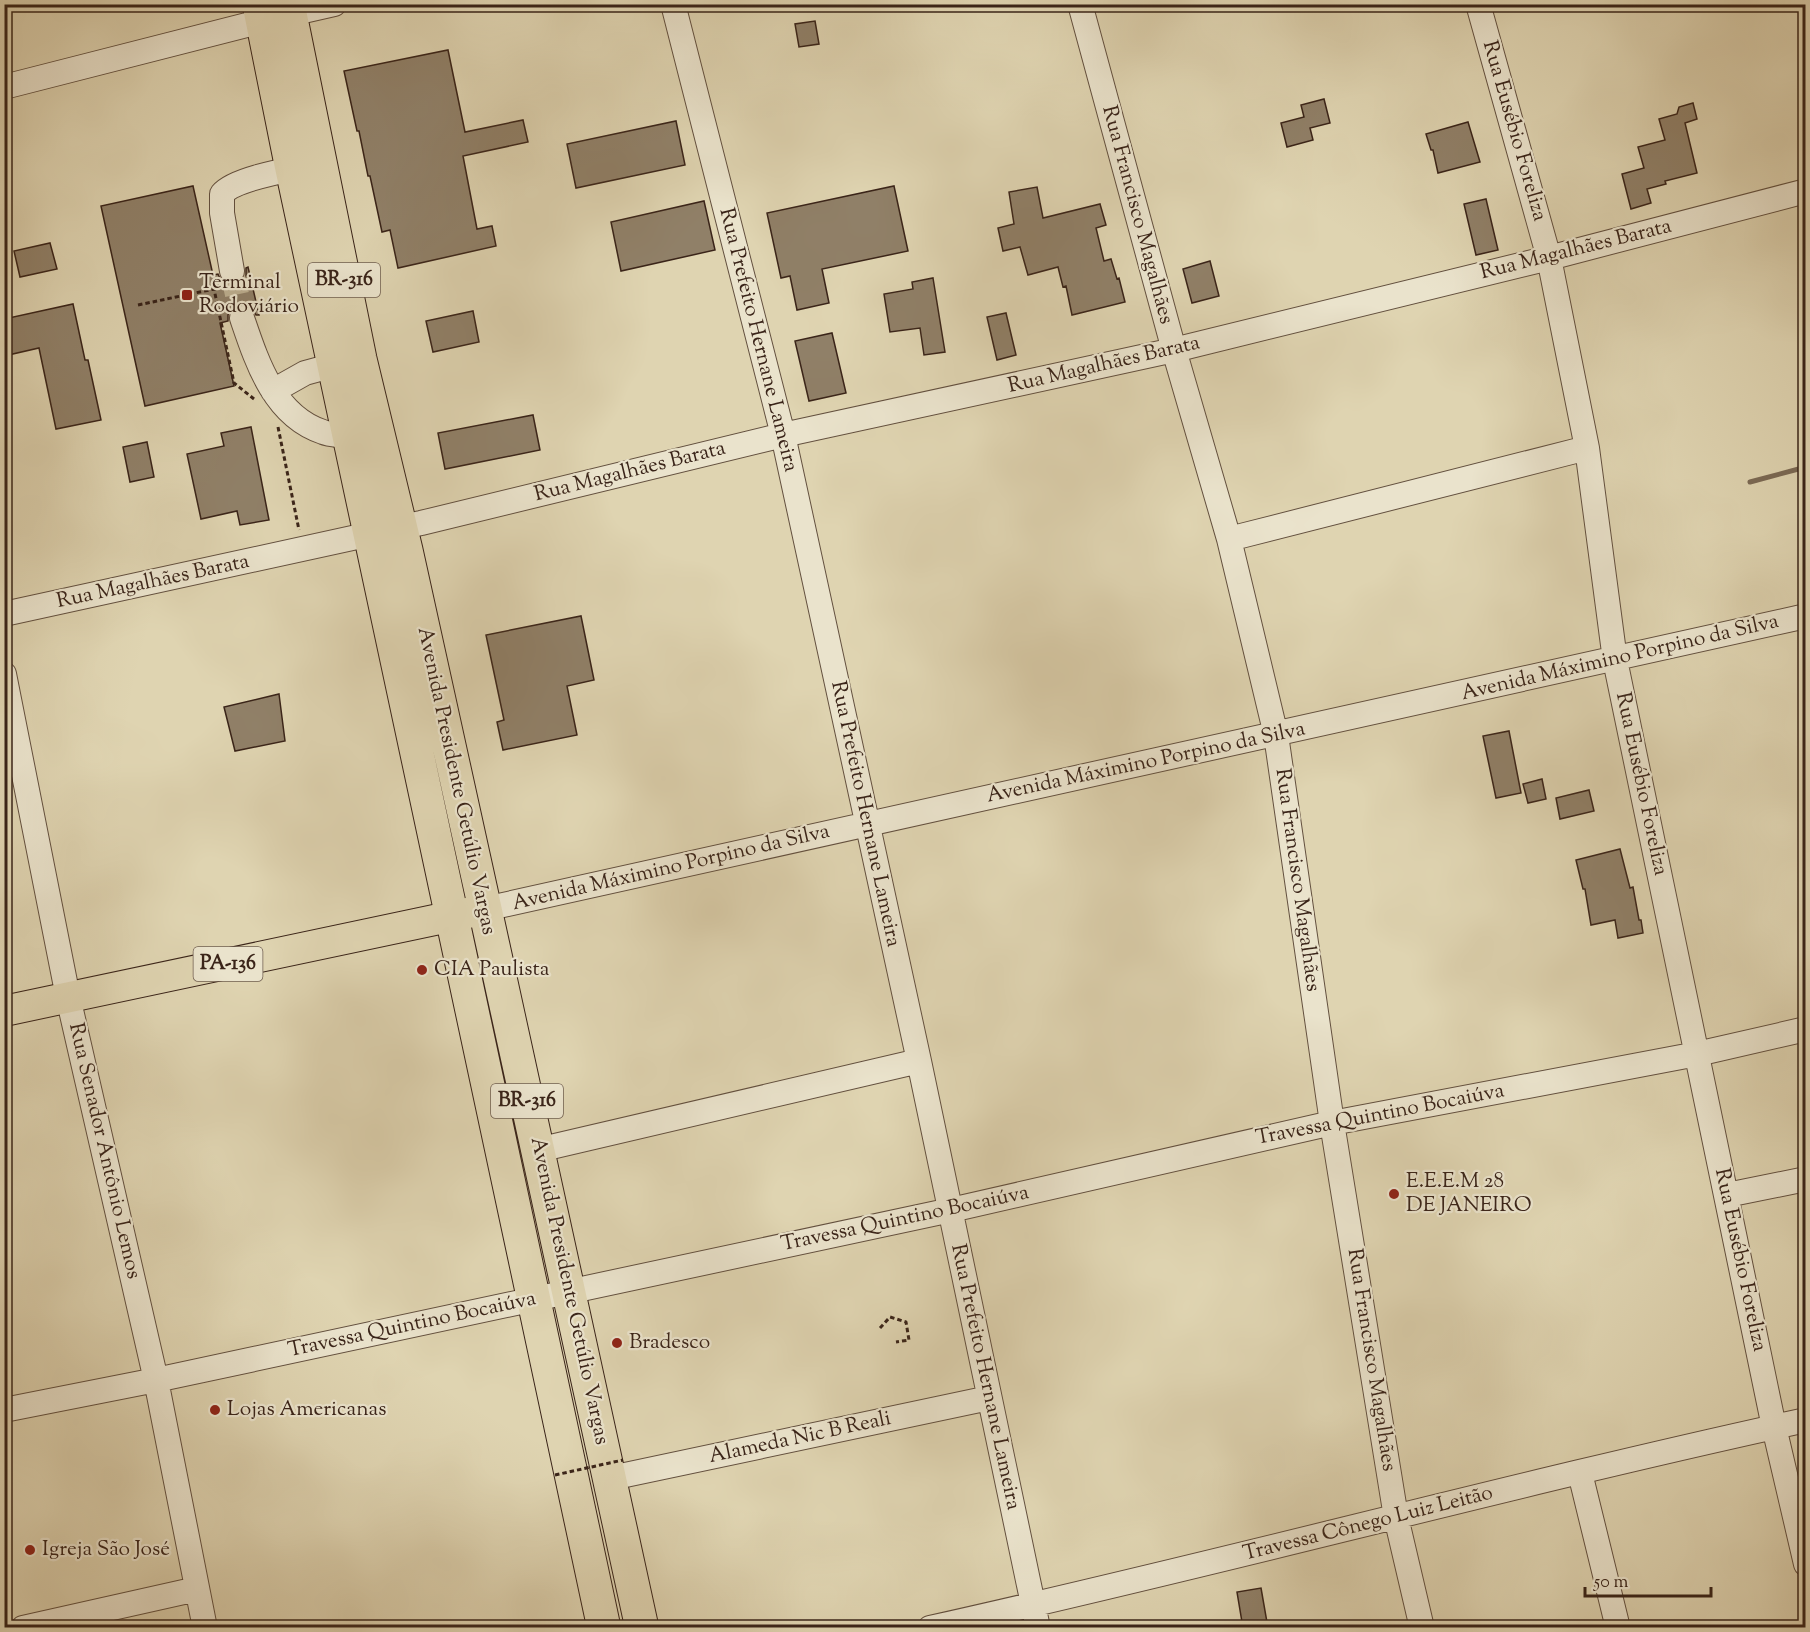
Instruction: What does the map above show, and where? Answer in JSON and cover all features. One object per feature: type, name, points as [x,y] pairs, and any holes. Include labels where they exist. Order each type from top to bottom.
[{"type":"highway","name":"Avenida Presidente Getúlio Vargas","points":[[275,11],[293,169],[347,361],[386,531],[485,909],[569,1292],[617,1469],[642,1628]]},
{"type":"highway","name":"Avenida Presidente Getúlio Vargas","points":[[347,361],[350,437],[386,531],[453,917],[604,1628]]},
{"type":"main road","name":"PA-136","points":[[4,1011],[485,909]]},
{"type":"street","points":[[4,87],[275,11],[334,4]]},
{"type":"street","name":"Rua Prefeito Hernane Lameira","points":[[673,4],[783,435],[951,1210],[1036,1616]]},
{"type":"street","name":"Rua Francisco Magalhães","points":[[1080,4],[1174,350],[1229,539],[1276,735],[1332,1122],[1396,1517],[1422,1628]]},
{"type":"street","name":"Rua Eusébio Foreliza","points":[[1478,4],[1549,258],[1587,448],[1615,660],[1774,1427],[1806,1564]]},
{"type":"street","points":[[232,271],[222,213],[222,194],[228,189],[293,169]]},
{"type":"street","name":"Rua Magalhães Barata","points":[[4,614],[386,531],[783,435],[1174,350],[1549,258],[1806,191]]},
{"type":"street","points":[[242,318],[259,363],[265,396],[305,423],[323,432],[350,437]]},
{"type":"street","points":[[265,396],[305,373],[347,361]]},
{"type":"street","points":[[1229,539],[1587,448]]},
{"type":"street","name":"Avenida Máximino Porpino da Silva","points":[[485,909],[1806,616]]},
{"type":"street","name":"Rua Senador Antônio Lemos","points":[[4,674],[68,997],[156,1380],[205,1628]]},
{"type":"street","name":"Travessa Quintino Bocaiúva","points":[[4,1410],[156,1380],[951,1210],[1332,1122],[1697,1054],[1806,1029]]},
{"type":"street","points":[[538,1150],[919,1061]]},
{"type":"street","points":[[1727,1195],[1806,1179]]},
{"type":"street","name":"Alameda Nic B Reali","points":[[617,1469],[989,1398]]},
{"type":"street","name":"Travessa Cônego Luiz Leitão","points":[[930,1628],[1036,1616],[1396,1517],[1806,1420]]},
{"type":"street","points":[[1580,1473],[1618,1628]]},
{"type":"street","points":[[23,1628],[197,1589]]},
{"type":"path","points":[[138,305],[214,290],[234,382],[265,396]]},
{"type":"path","points":[[278,426],[304,549]]},
{"type":"path","points":[[880,1328],[890,1317],[906,1322],[909,1340],[896,1342]]},
{"type":"path","points":[[555,1475],[617,1469]]},
{"type":"building","points":[[815,21],[819,44],[799,47],[795,24]]},
{"type":"building","points":[[448,50],[465,132],[523,120],[528,142],[463,156],[477,229],[492,226],[496,246],[398,268],[390,230],[382,232],[344,71]]},
{"type":"building","points":[[1324,99],[1330,123],[1310,128],[1313,140],[1287,147],[1281,123],[1304,117],[1301,105]]},
{"type":"building","points":[[1693,103],[1697,119],[1685,123],[1697,173],[1665,181],[1666,184],[1647,189],[1651,203],[1631,209],[1622,174],[1644,168],[1638,147],[1665,140],[1659,119],[1677,114],[1679,107]]},
{"type":"building","points":[[676,121],[685,165],[576,188],[567,144]]},
{"type":"building","points":[[1468,122],[1480,162],[1438,173],[1433,150],[1431,150],[1426,134]]},
{"type":"building","name":"Terminal Rodoviário","points":[[193,186],[213,275],[218,274],[221,281],[235,285],[242,282],[248,267],[259,315],[256,315],[251,307],[238,304],[231,309],[228,321],[220,323],[234,386],[145,406],[101,206]]},
{"type":"building","points":[[894,186],[908,251],[822,269],[829,303],[797,310],[790,276],[781,278],[767,213]]},
{"type":"building","points":[[1037,187],[1043,218],[1100,204],[1106,225],[1096,228],[1104,261],[1111,259],[1125,302],[1072,315],[1066,286],[1063,287],[1058,267],[1028,275],[1020,247],[1003,251],[998,228],[1014,224],[1009,192]]},
{"type":"building","points":[[1486,199],[1498,250],[1476,255],[1464,204]]},
{"type":"building","points":[[704,201],[715,250],[621,271],[611,222]]},
{"type":"building","points":[[50,243],[57,269],[20,277],[14,251]]},
{"type":"building","points":[[1210,261],[1219,296],[1192,303],[1183,269]]},
{"type":"building","points":[[933,278],[945,352],[924,355],[920,328],[890,332],[884,294],[913,289],[912,282]]},
{"type":"building","points":[[73,304],[101,420],[56,429],[39,348],[4,356],[4,319]]},
{"type":"building","points":[[473,311],[479,342],[433,352],[426,321]]},
{"type":"building","points":[[1006,313],[1016,355],[997,360],[987,317]]},
{"type":"building","points":[[832,333],[846,393],[809,401],[795,341]]},
{"type":"building","points":[[533,415],[540,450],[445,469],[438,433]]},
{"type":"building","points":[[251,427],[269,520],[240,525],[237,511],[201,519],[187,454],[224,446],[221,433]]},
{"type":"building","points":[[147,442],[154,477],[130,482],[123,447]]},
{"type":"building","points":[[581,616],[594,680],[567,686],[577,735],[503,750],[497,722],[504,720],[486,635]]},
{"type":"building","points":[[279,694],[285,741],[235,751],[224,707]]},
{"type":"building","points":[[1509,731],[1521,793],[1496,798],[1483,736]]},
{"type":"building","points":[[1542,779],[1546,799],[1528,803],[1523,784]]},
{"type":"building","points":[[1589,790],[1594,811],[1560,819],[1556,798]]},
{"type":"building","points":[[1620,849],[1630,888],[1633,887],[1643,933],[1618,938],[1615,920],[1591,925],[1585,889],[1583,889],[1576,860]]},
{"type":"building","points":[[1261,1588],[1268,1628],[1243,1628],[1237,1592]]},
{"type":"waterway","points":[[1750,482],[1806,467]]},
{"type":"tunnel","points":[[232,271],[242,318]]},
{"type":"place","name":"Terminal Rodoviário","points":[[187,295]]},
{"type":"place","name":"CIA Paulista","points":[[422,970]]},
{"type":"place","name":"E.E.E.M 28 DE JANEIRO","points":[[1394,1194]]},
{"type":"place","name":"Bradesco","points":[[617,1343]]},
{"type":"place","name":"Lojas Americanas","points":[[215,1410]]},
{"type":"place","name":"Igreja São José","points":[[30,1550]]}]
